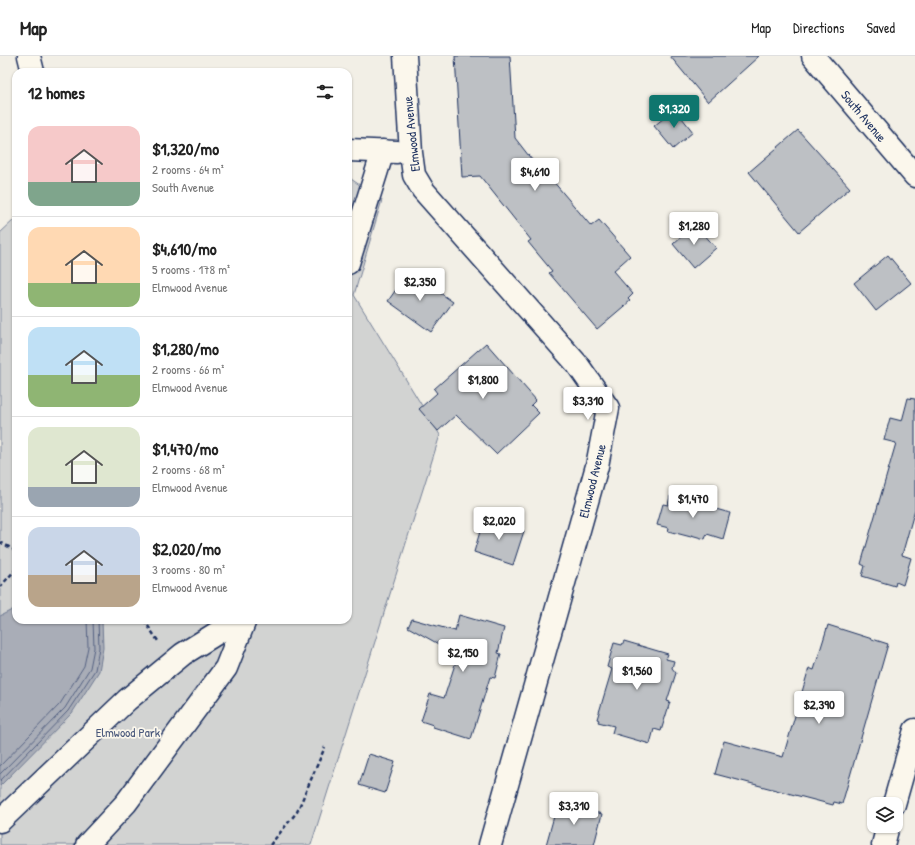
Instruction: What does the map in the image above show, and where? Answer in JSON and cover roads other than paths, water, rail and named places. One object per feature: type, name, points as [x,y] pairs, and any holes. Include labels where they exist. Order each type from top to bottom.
[{"type":"street","points":[[29,56],[32,68]]},
{"type":"street","name":"Elmwood Avenue","points":[[405,56],[411,153],[414,175],[423,190],[577,364],[608,408],[597,466],[490,845]]},
{"type":"street","name":"South Avenue","points":[[813,56],[915,176]]},
{"type":"street","points":[[352,150],[411,153]]},
{"type":"street","points":[[352,250],[383,151]]},
{"type":"street","points":[[0,821],[127,700],[183,654],[232,624]]},
{"type":"street","points":[[87,845],[126,803],[226,668],[243,624]]},
{"type":"street","points":[[896,797],[915,730]]},
{"type":"street","points":[[883,845],[886,833]]},
{"type":"water","points":[[12,610],[12,624],[102,624],[103,648],[99,671],[72,713],[0,786],[0,616]]},
{"type":"park label","name":"Elmwood Park","points":[[128,732]]}]
